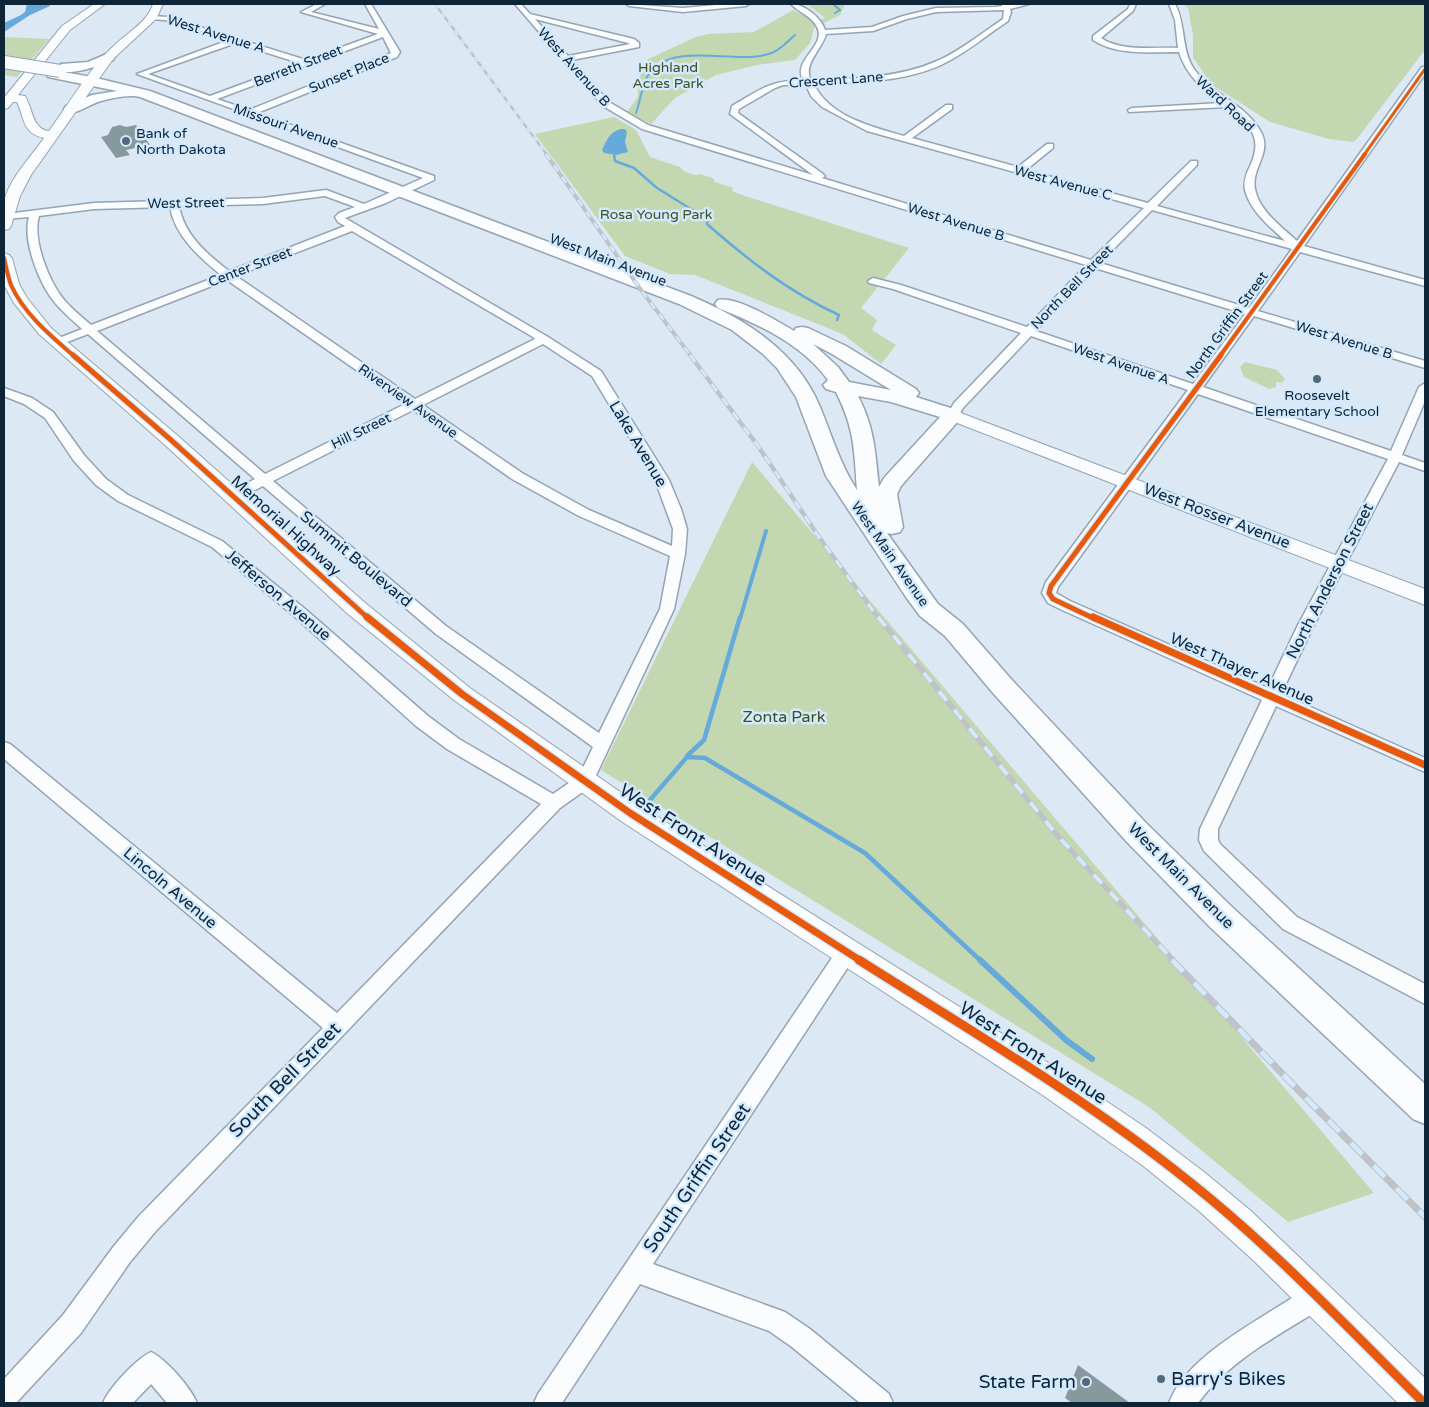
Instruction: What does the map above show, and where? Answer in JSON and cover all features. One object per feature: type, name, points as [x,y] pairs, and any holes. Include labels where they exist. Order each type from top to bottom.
[{"type":"main road","points":[[7,66],[60,72],[90,65],[108,57]]},
{"type":"main road","points":[[7,66],[41,68],[93,78]]},
{"type":"main road","points":[[60,72],[80,96]]},
{"type":"main road","name":"West Main Avenue","points":[[93,78],[145,94],[753,314],[808,348],[822,359],[844,388],[856,412],[862,430],[867,492],[872,508],[886,536],[947,614],[954,630]]},
{"type":"main road","name":"West Main Avenue","points":[[93,78],[153,90],[685,300],[719,315],[762,344],[780,360],[795,379],[815,418],[828,459],[837,476],[914,591],[937,618],[954,630],[1002,686],[1136,832],[1261,956],[1425,1107]]},
{"type":"main road","points":[[71,109],[91,100],[110,95],[145,94]]},
{"type":"main road","points":[[753,314],[824,341],[896,386],[949,413]]},
{"type":"main road","points":[[719,315],[754,331],[802,372],[822,381],[844,388],[895,397],[929,409],[949,413]]},
{"type":"main road","points":[[930,592],[920,572],[890,524],[886,494],[892,482],[949,413]]},
{"type":"street","points":[[7,102],[48,48],[66,28],[100,4]]},
{"type":"street","points":[[5,222],[13,196],[24,175],[52,135],[108,57],[152,18],[157,11],[158,4]]},
{"type":"street","points":[[322,4],[304,12],[386,33]]},
{"type":"street","name":"Sunset Place","points":[[249,113],[392,56],[396,52],[368,4]]},
{"type":"street","points":[[518,4],[527,15],[631,41],[636,45],[566,59]]},
{"type":"street","points":[[629,4],[683,10],[746,4]]},
{"type":"street","points":[[794,4],[811,14],[820,24],[823,32],[818,48],[806,66],[805,77],[809,83]]},
{"type":"street","points":[[823,32],[873,29],[905,17],[936,10],[1026,4]]},
{"type":"street","points":[[1134,4],[1130,10],[1096,38],[1100,42],[1122,48],[1182,50]]},
{"type":"street","name":"Ward Road","points":[[1172,4],[1177,10],[1181,27],[1182,50],[1189,69],[1200,82],[1249,123],[1260,139],[1262,149],[1250,180],[1253,198],[1263,212],[1298,248]]},
{"type":"street","name":"Crescent Lane","points":[[829,184],[734,114],[735,108],[772,86],[784,83],[882,78],[913,72],[941,62],[1006,20],[1008,12],[1005,5]]},
{"type":"street","name":"West Avenue B","points":[[527,15],[606,104],[636,123],[829,184],[1425,365]]},
{"type":"street","name":"West Avenue A","points":[[152,18],[166,18],[308,62]]},
{"type":"street","name":"Berreth Street","points":[[210,99],[386,33]]},
{"type":"street","name":"Missouri Avenue","points":[[237,40],[141,74],[431,178],[408,190]]},
{"type":"street","name":"North Griffin Street","points":[[1049,596],[1051,586],[1421,83],[1425,69]]},
{"type":"street","name":"West Avenue C","points":[[809,83],[814,95],[846,118],[870,129],[904,140],[1425,283]]},
{"type":"street","points":[[7,102],[21,99],[28,120],[36,132],[52,135]]},
{"type":"street","points":[[1132,110],[1227,105]]},
{"type":"street","points":[[904,140],[949,107]]},
{"type":"street","points":[[1019,171],[1050,146]]},
{"type":"street","name":"North Bell Street","points":[[949,413],[958,406],[1093,264],[1194,163]]},
{"type":"street","points":[[352,227],[340,220],[340,217],[408,190]]},
{"type":"street","name":"West Street","points":[[5,222],[35,213],[112,205],[263,201],[326,193],[363,207]]},
{"type":"street","name":"Riverview Avenue","points":[[174,204],[175,214],[185,234],[202,256],[414,406],[517,476],[584,513],[678,554]]},
{"type":"street","name":"Summit Boulevard","points":[[35,213],[32,223],[33,243],[46,279],[60,302],[89,330],[263,481],[441,630],[602,744]]},
{"type":"street","name":"Center Street","points":[[58,342],[352,227]]},
{"type":"street","name":"Lake Avenue","points":[[352,227],[544,339],[597,374],[662,480],[680,529],[678,554],[668,609],[585,782]]},
{"type":"street","name":"Memorial Highway","points":[[4,258],[11,284],[20,300],[45,331],[356,608],[462,694],[585,782]]},
{"type":"street","name":"West Avenue A","points":[[873,280],[1425,467]]},
{"type":"street","name":"Hill Street","points":[[232,496],[544,339]]},
{"type":"street","name":"North Anderson Street","points":[[1209,829],[1306,625],[1394,457],[1425,387]]},
{"type":"street","name":"Jefferson Avenue","points":[[4,392],[28,401],[49,416],[79,458],[101,482],[123,498],[217,544],[286,601],[422,721],[453,744],[554,803]]},
{"type":"street","name":"West Rosser Avenue","points":[[949,413],[1425,597]]},
{"type":"street","name":"West Thayer Avenue","points":[[1049,596],[1425,765]]},
{"type":"street","name":"Lincoln Avenue","points":[[4,749],[336,1026]]},
{"type":"street","name":"South Bell Street","points":[[4,1397],[72,1324],[146,1224],[554,803],[585,782]]},
{"type":"street","name":"West Front Avenue","points":[[585,782],[687,850],[1064,1090],[1139,1143],[1212,1200],[1424,1403]]},
{"type":"street","points":[[1209,829],[1209,843],[1214,850],[1290,923],[1425,994]]},
{"type":"street","name":"South Griffin Street","points":[[547,1403],[847,952]]},
{"type":"street","points":[[636,1270],[776,1321],[800,1338],[880,1403]]},
{"type":"street","points":[[1182,1403],[1198,1382],[1213,1368],[1316,1298]]},
{"type":"street","points":[[116,1403],[151,1365],[184,1403]]},
{"type":"green space","name":"Highland Acres Park","points":[[807,4],[845,4],[840,15],[814,28],[810,43],[795,60],[757,65],[716,75],[675,98],[651,124],[627,112],[638,97],[638,81],[648,59],[696,37],[709,34],[754,32],[793,10],[815,22],[825,18]]},
{"type":"green space","points":[[1183,4],[1425,4],[1425,50],[1356,140],[1353,142],[1329,139],[1270,122],[1211,84],[1193,57],[1193,35],[1188,8]]},
{"type":"green space","points":[[4,37],[49,39],[17,77],[4,75]]},
{"type":"green space","name":"Rosa Young Park","points":[[614,117],[636,130],[650,157],[680,167],[685,172],[713,178],[715,182],[733,188],[732,191],[742,195],[909,248],[861,308],[877,320],[872,330],[896,345],[881,364],[844,335],[823,326],[695,275],[670,274],[625,256],[535,134]]},
{"type":"green space","points":[[1245,362],[1277,370],[1285,379],[1282,383],[1276,382],[1276,387],[1269,389],[1244,377],[1240,367]]},
{"type":"green space","name":"Zonta Park","points":[[752,462],[1374,1193],[1288,1222],[1149,1107],[601,770]]},
{"type":"water","points":[[27,4],[49,4],[50,6],[30,15],[4,32],[4,23],[25,12]]},
{"type":"water","points":[[621,129],[625,129],[627,132],[625,142],[628,152],[616,155],[604,153],[602,150],[609,137]]},
{"type":"building","name":"Bank of North Dakota","points":[[120,125],[126,127],[136,125],[150,145],[126,150],[130,155],[116,158],[101,137],[108,135],[112,127]]},
{"type":"building","name":"State Farm","points":[[1078,1365],[1130,1403],[1072,1403],[1065,1398]]},
{"type":"waterway","points":[[833,4],[840,10],[835,13]]},
{"type":"waterway","points":[[636,113],[649,74],[664,62],[678,57],[760,56],[774,52],[795,35]]},
{"type":"waterway","points":[[614,154],[615,161],[634,168],[657,188],[707,219],[707,224],[786,286],[839,315],[837,320]]},
{"type":"waterway","points":[[740,619],[766,531]]},
{"type":"waterway","points":[[687,756],[704,740],[740,617]]},
{"type":"waterway","points":[[650,800],[687,757],[705,758],[865,853],[981,961]]},
{"type":"waterway","points":[[980,960],[1066,1040],[1092,1059]]},
{"type":"railway","points":[[435,4],[547,155]]},
{"type":"railway","points":[[546,154],[641,290],[691,356]]},
{"type":"railway","points":[[690,355],[758,446],[819,537],[879,619]]},
{"type":"railway","points":[[878,617],[1057,835],[1174,961]]},
{"type":"railway","points":[[1172,960],[1425,1217]]},
{"type":"cycle path","points":[[1425,69],[1247,319],[1051,586],[1049,593],[1053,599],[1065,605],[1425,765]]},
{"type":"cycle path","points":[[4,258],[11,284],[20,300],[45,331],[171,440],[356,608],[462,694],[630,813],[1055,1085],[1134,1139],[1192,1183],[1239,1223],[1424,1403]]},
{"type":"place","name":"Bank of North Dakota","points":[[126,141]]},
{"type":"place","name":"Roosevelt Elementary School","points":[[1317,379]]},
{"type":"place","name":"Barry's Bikes","points":[[1161,1379]]},
{"type":"place","name":"State Farm","points":[[1086,1382]]}]
